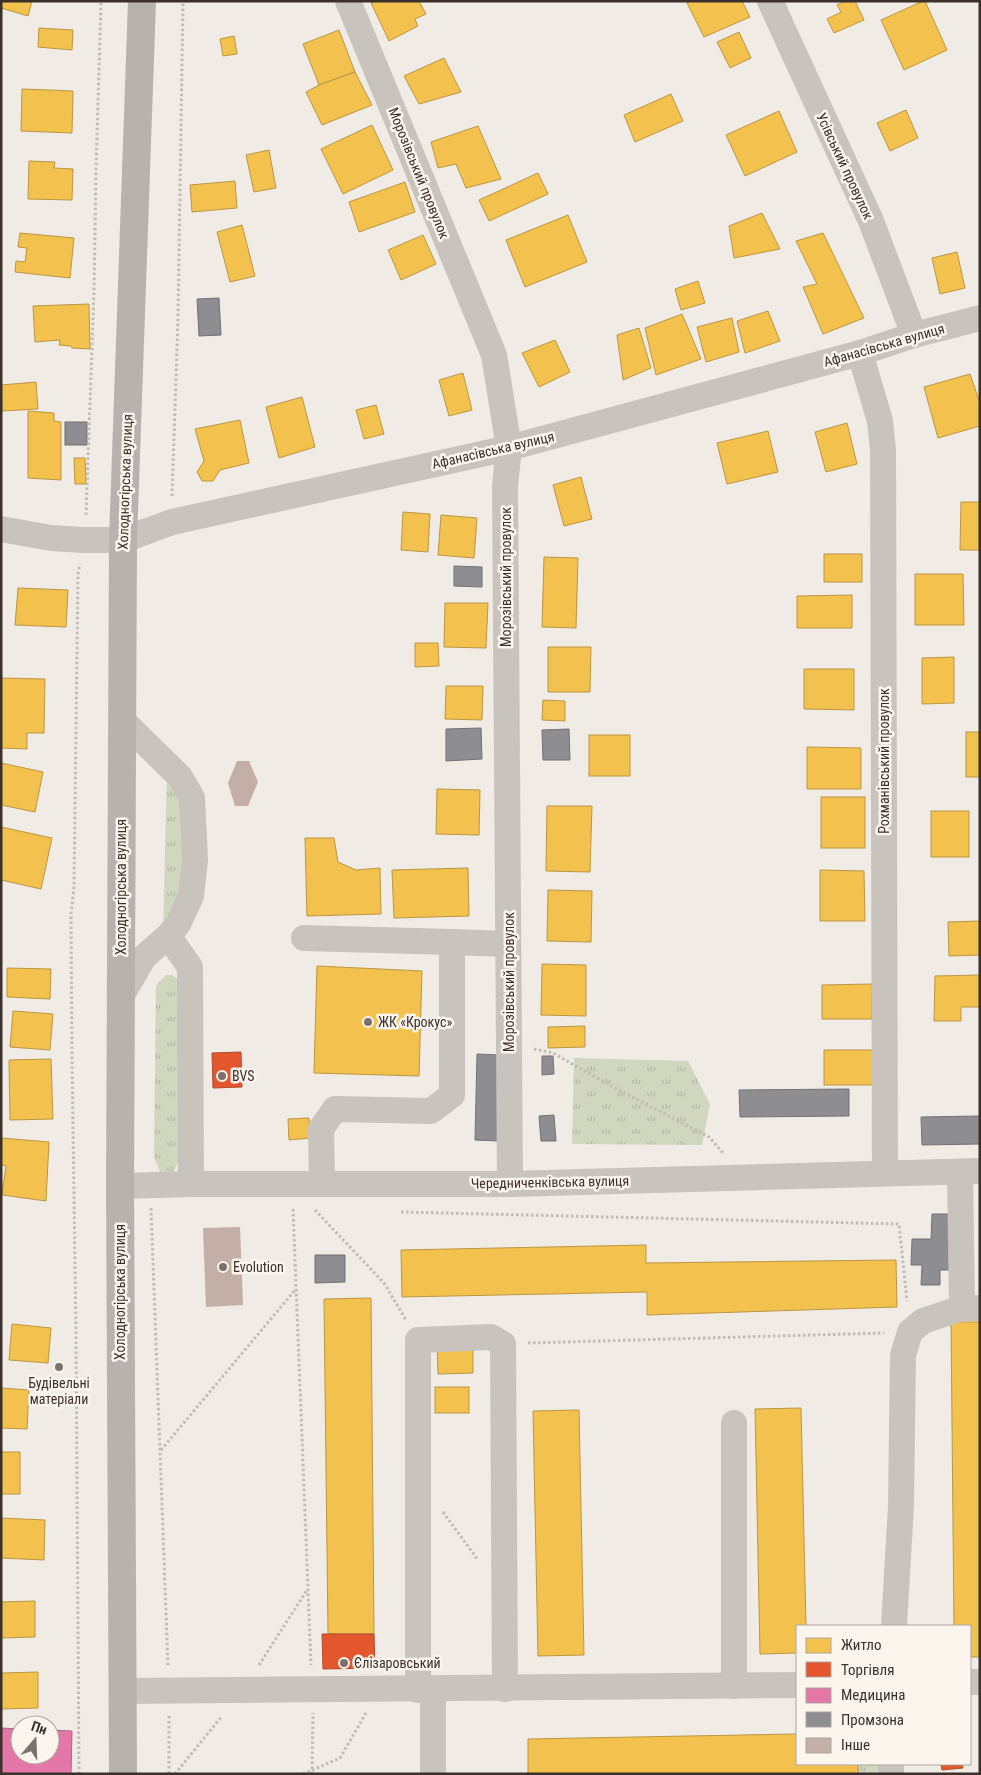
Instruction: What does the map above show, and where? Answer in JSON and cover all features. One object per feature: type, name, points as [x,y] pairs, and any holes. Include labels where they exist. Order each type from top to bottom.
[{"type":"main road","name":"Холодногірська вулиця","points":[[123,1774],[120,998],[123,540],[142,1]]},
{"type":"street","name":"Морозівський провулок","points":[[348,1],[494,355],[509,448],[505,486],[510,1184]]},
{"type":"street","name":"Усівський провулок","points":[[770,1],[870,220],[914,335]]},
{"type":"street","name":"Афанасівська вулиця","points":[[1,529],[51,538],[123,540],[172,522],[509,448],[860,353],[914,335],[980,318]]},
{"type":"street","name":"Рохманівський провулок","points":[[860,353],[880,421],[883,450],[886,1173]]},
{"type":"street","points":[[120,998],[144,957],[168,936],[178,924],[191,896],[195,860],[192,798],[180,777],[122,720]]},
{"type":"street","points":[[168,936],[190,967],[191,1184]]},
{"type":"street","points":[[304,938],[508,944]]},
{"type":"street","points":[[322,1184],[321,1129],[335,1109],[431,1112],[452,1095],[452,942]]},
{"type":"street","name":"Чередниченківська вулиця","points":[[120,1186],[191,1184],[510,1184],[970,1171]]},
{"type":"street","points":[[894,1625],[901,1505],[903,1355],[910,1332],[923,1321],[971,1308],[970,1171]]},
{"type":"street","points":[[433,1774],[426,1690],[418,1340],[491,1337],[503,1344],[504,1689]]},
{"type":"street","points":[[734,1423],[734,1686]]},
{"type":"street","points":[[123,1691],[426,1690],[796,1685]]},
{"type":"path","points":[[79,1774],[71,916],[74,887],[78,574],[87,498],[94,310],[101,1]]},
{"type":"path","points":[[172,522],[178,319],[183,1]]},
{"type":"path","points":[[509,1044],[553,1053],[709,1137],[746,1178]]},
{"type":"path","points":[[292,1184],[384,1283],[418,1340]]},
{"type":"path","points":[[292,1184],[311,1662]]},
{"type":"path","points":[[150,1185],[169,1691],[169,1774]]},
{"type":"path","points":[[315,1210],[325,1210]]},
{"type":"path","points":[[394,1212],[899,1224],[910,1332],[503,1344]]},
{"type":"path","points":[[160,1451],[296,1289]]},
{"type":"path","points":[[441,1509],[481,1563]]},
{"type":"path","points":[[175,1774],[243,1691],[308,1589]]},
{"type":"path","points":[[312,1772],[314,1690]]},
{"type":"path","points":[[303,1774],[312,1772],[340,1758],[379,1690]]},
{"type":"green space","points":[[167,771],[191,800],[191,892],[163,934]]},
{"type":"green space","points":[[166,975],[172,975],[180,981],[180,1159],[173,1172],[162,1177],[154,1157],[156,986]]},
{"type":"green space","points":[[574,1058],[688,1061],[710,1104],[702,1145],[572,1144]]},
{"type":"green space","points":[[858,1765],[885,1765],[885,1774],[858,1774]]},
{"type":"building: Житло","points":[[1,1],[32,1],[28,16],[1,8]]},
{"type":"building: Житло","points":[[375,1],[419,1],[426,14],[415,19],[418,26],[389,41],[371,3]]},
{"type":"building: Житло","points":[[686,1],[742,1],[750,17],[704,37]]},
{"type":"building: Житло","points":[[845,1],[855,1],[864,20],[834,33],[827,19],[841,12],[837,5]]},
{"type":"building: Житло","points":[[925,1],[947,50],[904,70],[881,20]]},
{"type":"building: Житло","points":[[39,28],[73,30],[72,50],[38,47]]},
{"type":"building: Житло","points":[[339,30],[355,72],[319,85],[303,44]]},
{"type":"building: Житло","points":[[739,32],[751,58],[730,68],[717,42]]},
{"type":"building: Житло","points":[[234,36],[237,54],[223,56],[220,39]]},
{"type":"building: Житло","points":[[444,58],[461,92],[419,104],[404,76]]},
{"type":"building: Житло","points":[[355,72],[372,105],[322,125],[306,92],[319,85]]},
{"type":"building: Житло","points":[[22,89],[73,91],[72,133],[21,131]]},
{"type":"building: Житло","points":[[671,94],[683,121],[635,142],[624,115]]},
{"type":"building: Житло","points":[[906,110],[918,138],[890,151],[877,123]]},
{"type":"building: Житло","points":[[779,111],[797,152],[745,176],[726,135]]},
{"type":"building: Житло","points":[[372,125],[393,170],[343,194],[321,149]]},
{"type":"building: Житло","points":[[478,126],[501,179],[466,188],[456,164],[438,168],[431,142]]},
{"type":"building: Житло","points":[[269,150],[276,188],[254,192],[246,155]]},
{"type":"building: Житло","points":[[29,161],[55,162],[54,168],[73,169],[72,200],[28,199]]},
{"type":"building: Житло","points":[[538,173],[548,194],[489,221],[479,200]]},
{"type":"building: Житло","points":[[235,181],[237,208],[192,212],[190,185]]},
{"type":"building: Житло","points":[[405,182],[415,212],[359,232],[349,202]]},
{"type":"building: Житло","points":[[762,213],[780,249],[734,258],[729,226]]},
{"type":"building: Житло","points":[[568,215],[587,262],[525,287],[506,240]]},
{"type":"building: Житло","points":[[242,225],[255,276],[230,282],[217,232]]},
{"type":"building: Житло","points":[[20,233],[74,238],[70,278],[15,272],[16,261],[25,262],[27,248],[18,247]]},
{"type":"building: Житло","points":[[823,233],[864,318],[823,334],[803,287],[817,284],[796,241]]},
{"type":"building: Житло","points":[[423,235],[436,264],[401,280],[388,250]]},
{"type":"building: Житло","points":[[957,252],[965,288],[940,294],[932,258]]},
{"type":"building: Житло","points":[[698,281],[705,303],[681,310],[675,289]]},
{"type":"building: Житло","points":[[89,304],[90,349],[59,345],[60,340],[35,342],[33,306]]},
{"type":"building: Житло","points":[[768,311],[780,341],[745,353],[737,321]]},
{"type":"building: Житло","points":[[682,314],[701,359],[656,375],[645,328]]},
{"type":"building: Житло","points":[[732,318],[739,352],[706,362],[697,327]]},
{"type":"building: Житло","points":[[639,328],[651,368],[623,380],[617,335]]},
{"type":"building: Житло","points":[[555,340],[570,372],[539,387],[522,353]]},
{"type":"building: Житло","points":[[463,373],[472,410],[449,416],[439,380]]},
{"type":"building: Житло","points":[[970,374],[980,403],[980,426],[938,438],[924,387]]},
{"type":"building: Житло","points":[[36,382],[38,409],[2,411],[1,385]]},
{"type":"building: Житло","points":[[302,397],[315,447],[279,458],[266,407]]},
{"type":"building: Житло","points":[[376,405],[384,434],[364,439],[356,410]]},
{"type":"building: Житло","points":[[28,411],[54,413],[54,421],[61,422],[61,480],[28,478]]},
{"type":"building: Житло","points":[[240,420],[249,463],[220,470],[213,481],[202,481],[197,472],[204,461],[195,429]]},
{"type":"building: Житло","points":[[847,423],[857,464],[826,472],[815,432]]},
{"type":"building: Житло","points":[[768,431],[778,472],[727,484],[717,443]]},
{"type":"building: Житло","points":[[74,458],[85,458],[86,484],[75,484]]},
{"type":"building: Житло","points":[[581,477],[592,519],[564,526],[553,485]]},
{"type":"building: Житло","points":[[961,502],[980,502],[980,550],[960,550]]},
{"type":"building: Житло","points":[[403,512],[430,514],[428,552],[401,550]]},
{"type":"building: Житло","points":[[441,515],[477,518],[474,558],[438,555]]},
{"type":"building: Житло","points":[[824,554],[862,554],[862,582],[824,582]]},
{"type":"building: Житло","points":[[544,557],[578,558],[576,628],[542,627]]},
{"type":"building: Житло","points":[[915,574],[963,574],[964,625],[915,625]]},
{"type":"building: Житло","points":[[18,588],[68,590],[66,627],[15,625]]},
{"type":"building: Житло","points":[[852,595],[852,628],[797,628],[797,596]]},
{"type":"building: Житло","points":[[445,603],[488,603],[486,648],[444,647]]},
{"type":"building: Житло","points":[[415,643],[438,643],[439,666],[415,667]]},
{"type":"building: Житло","points":[[548,647],[591,647],[590,692],[548,692]]},
{"type":"building: Житло","points":[[954,657],[954,703],[922,704],[922,658]]},
{"type":"building: Житло","points":[[804,669],[854,669],[854,710],[804,709]]},
{"type":"building: Житло","points":[[1,678],[45,679],[44,733],[27,733],[27,749],[1,748]]},
{"type":"building: Житло","points":[[446,686],[483,686],[482,720],[445,719]]},
{"type":"building: Житло","points":[[543,700],[565,701],[565,721],[542,720]]},
{"type":"building: Житло","points":[[966,732],[980,732],[980,777],[966,777]]},
{"type":"building: Житло","points":[[589,735],[630,735],[630,776],[589,776]]},
{"type":"building: Житло","points":[[807,747],[861,748],[861,789],[807,789]]},
{"type":"building: Житло","points":[[1,763],[43,772],[35,812],[1,805]]},
{"type":"building: Житло","points":[[437,789],[480,790],[479,835],[436,834]]},
{"type":"building: Житло","points":[[821,797],[865,797],[865,848],[821,848]]},
{"type":"building: Житло","points":[[547,806],[592,806],[590,872],[546,871]]},
{"type":"building: Житло","points":[[931,811],[969,811],[969,857],[931,857]]},
{"type":"building: Житло","points":[[1,827],[52,838],[41,889],[1,880]]},
{"type":"building: Житло","points":[[305,838],[334,838],[338,862],[356,870],[380,868],[381,914],[307,916]]},
{"type":"building: Житло","points":[[468,868],[469,916],[394,918],[392,870]]},
{"type":"building: Житло","points":[[820,870],[864,871],[865,921],[820,921]]},
{"type":"building: Житло","points":[[548,890],[592,891],[591,942],[547,941]]},
{"type":"building: Житло","points":[[980,921],[980,955],[949,956],[948,922]]},
{"type":"building: Житло","points":[[542,964],[586,965],[586,1016],[541,1015]]},
{"type":"building: Житло","name":"ЖК «Крокус»","points":[[317,966],[422,971],[419,1076],[314,1073]]},
{"type":"building: Житло","points":[[7,968],[51,969],[50,999],[7,997]]},
{"type":"building: Житло","points":[[980,975],[980,1007],[961,1007],[961,1021],[934,1021],[935,976]]},
{"type":"building: Житло","points":[[872,984],[872,1019],[822,1019],[822,985]]},
{"type":"building: Житло","points":[[13,1011],[53,1014],[50,1050],[10,1047]]},
{"type":"building: Житло","points":[[585,1026],[585,1047],[548,1048],[548,1027]]},
{"type":"building: Житло","points":[[824,1050],[874,1050],[874,1085],[824,1085]]},
{"type":"building: Житло","points":[[51,1059],[53,1119],[10,1120],[9,1060]]},
{"type":"building: Житло","points":[[309,1118],[310,1138],[289,1140],[288,1119]]},
{"type":"building: Житло","points":[[1,1138],[49,1142],[46,1201],[2,1195],[6,1166],[1,1165]]},
{"type":"building: Житло","points":[[646,1245],[646,1263],[896,1260],[897,1307],[647,1315],[647,1292],[402,1297],[401,1250]]},
{"type":"building: Житло","points":[[371,1298],[374,1634],[328,1634],[324,1299]]},
{"type":"building: Житло","points":[[951,1322],[980,1322],[980,1657],[971,1657],[971,1625],[954,1625]]},
{"type":"building: Житло","points":[[12,1324],[51,1328],[48,1363],[9,1360]]},
{"type":"building: Житло","points":[[473,1344],[473,1373],[438,1374],[437,1345]]},
{"type":"building: Житло","points":[[435,1387],[469,1387],[469,1413],[435,1413]]},
{"type":"building: Житло","points":[[1,1388],[29,1390],[27,1429],[1,1428]]},
{"type":"building: Житло","points":[[801,1408],[806,1625],[796,1625],[796,1653],[760,1654],[755,1409]]},
{"type":"building: Житло","points":[[579,1410],[584,1655],[538,1656],[533,1411]]},
{"type":"building: Житло","points":[[1,1452],[20,1452],[20,1494],[1,1494]]},
{"type":"building: Житло","points":[[1,1518],[45,1520],[44,1560],[1,1558]]},
{"type":"building: Житло","points":[[35,1601],[35,1637],[1,1638],[1,1602]]},
{"type":"building: Житло","points":[[38,1672],[38,1708],[1,1709],[1,1673]]},
{"type":"building: Житло","points":[[796,1734],[796,1765],[858,1765],[858,1774],[528,1774],[528,1739]]},
{"type":"building: Торгівля","points":[[241,1052],[242,1087],[213,1088],[212,1053]]},
{"type":"building: Торгівля","points":[[322,1634],[374,1634],[375,1668],[323,1669]]},
{"type":"building: Торгівля","points":[[941,1765],[962,1765],[963,1768],[942,1770]]},
{"type":"building: Медицина","points":[[1,1728],[10,1728],[10,1765],[60,1765],[60,1730],[72,1731],[71,1774],[1,1774]]},
{"type":"building: Промзона","points":[[219,298],[221,335],[199,336],[197,299]]},
{"type":"building: Промзона","points":[[65,422],[87,422],[87,445],[65,445]]},
{"type":"building: Промзона","points":[[454,566],[482,567],[482,587],[454,586]]},
{"type":"building: Промзона","points":[[481,728],[482,759],[446,761],[446,729]]},
{"type":"building: Промзона","points":[[569,729],[570,760],[543,760],[542,730]]},
{"type":"building: Промзона","points":[[477,1054],[500,1055],[498,1141],[475,1140]]},
{"type":"building: Промзона","points":[[542,1056],[553,1056],[554,1074],[542,1075]]},
{"type":"building: Промзона","points":[[849,1089],[849,1116],[740,1117],[739,1090]]},
{"type":"building: Промзона","points":[[554,1115],[556,1141],[541,1141],[539,1116]]},
{"type":"building: Промзона","points":[[980,1116],[980,1144],[922,1145],[921,1117]]},
{"type":"building: Промзона","points":[[932,1214],[956,1214],[956,1270],[940,1270],[940,1285],[921,1285],[922,1265],[911,1265],[912,1239],[931,1239]]},
{"type":"building: Промзона","points":[[315,1255],[345,1255],[345,1282],[315,1283]]},
{"type":"building: Інше","points":[[237,761],[249,761],[258,782],[248,806],[235,806],[228,783]]},
{"type":"building: Інше","name":"Evolution","points":[[240,1227],[243,1305],[206,1307],[203,1228]]},
{"type":"place","name":"ЖК «Крокус»","points":[[368,1022]]},
{"type":"place","name":"BVS","points":[[222,1076]]},
{"type":"place","name":"Evolution","points":[[223,1267]]},
{"type":"place","name":"Будівельні матеріали","points":[[59,1367]]},
{"type":"place","name":"Єлізаровський","points":[[344,1663]]}]
